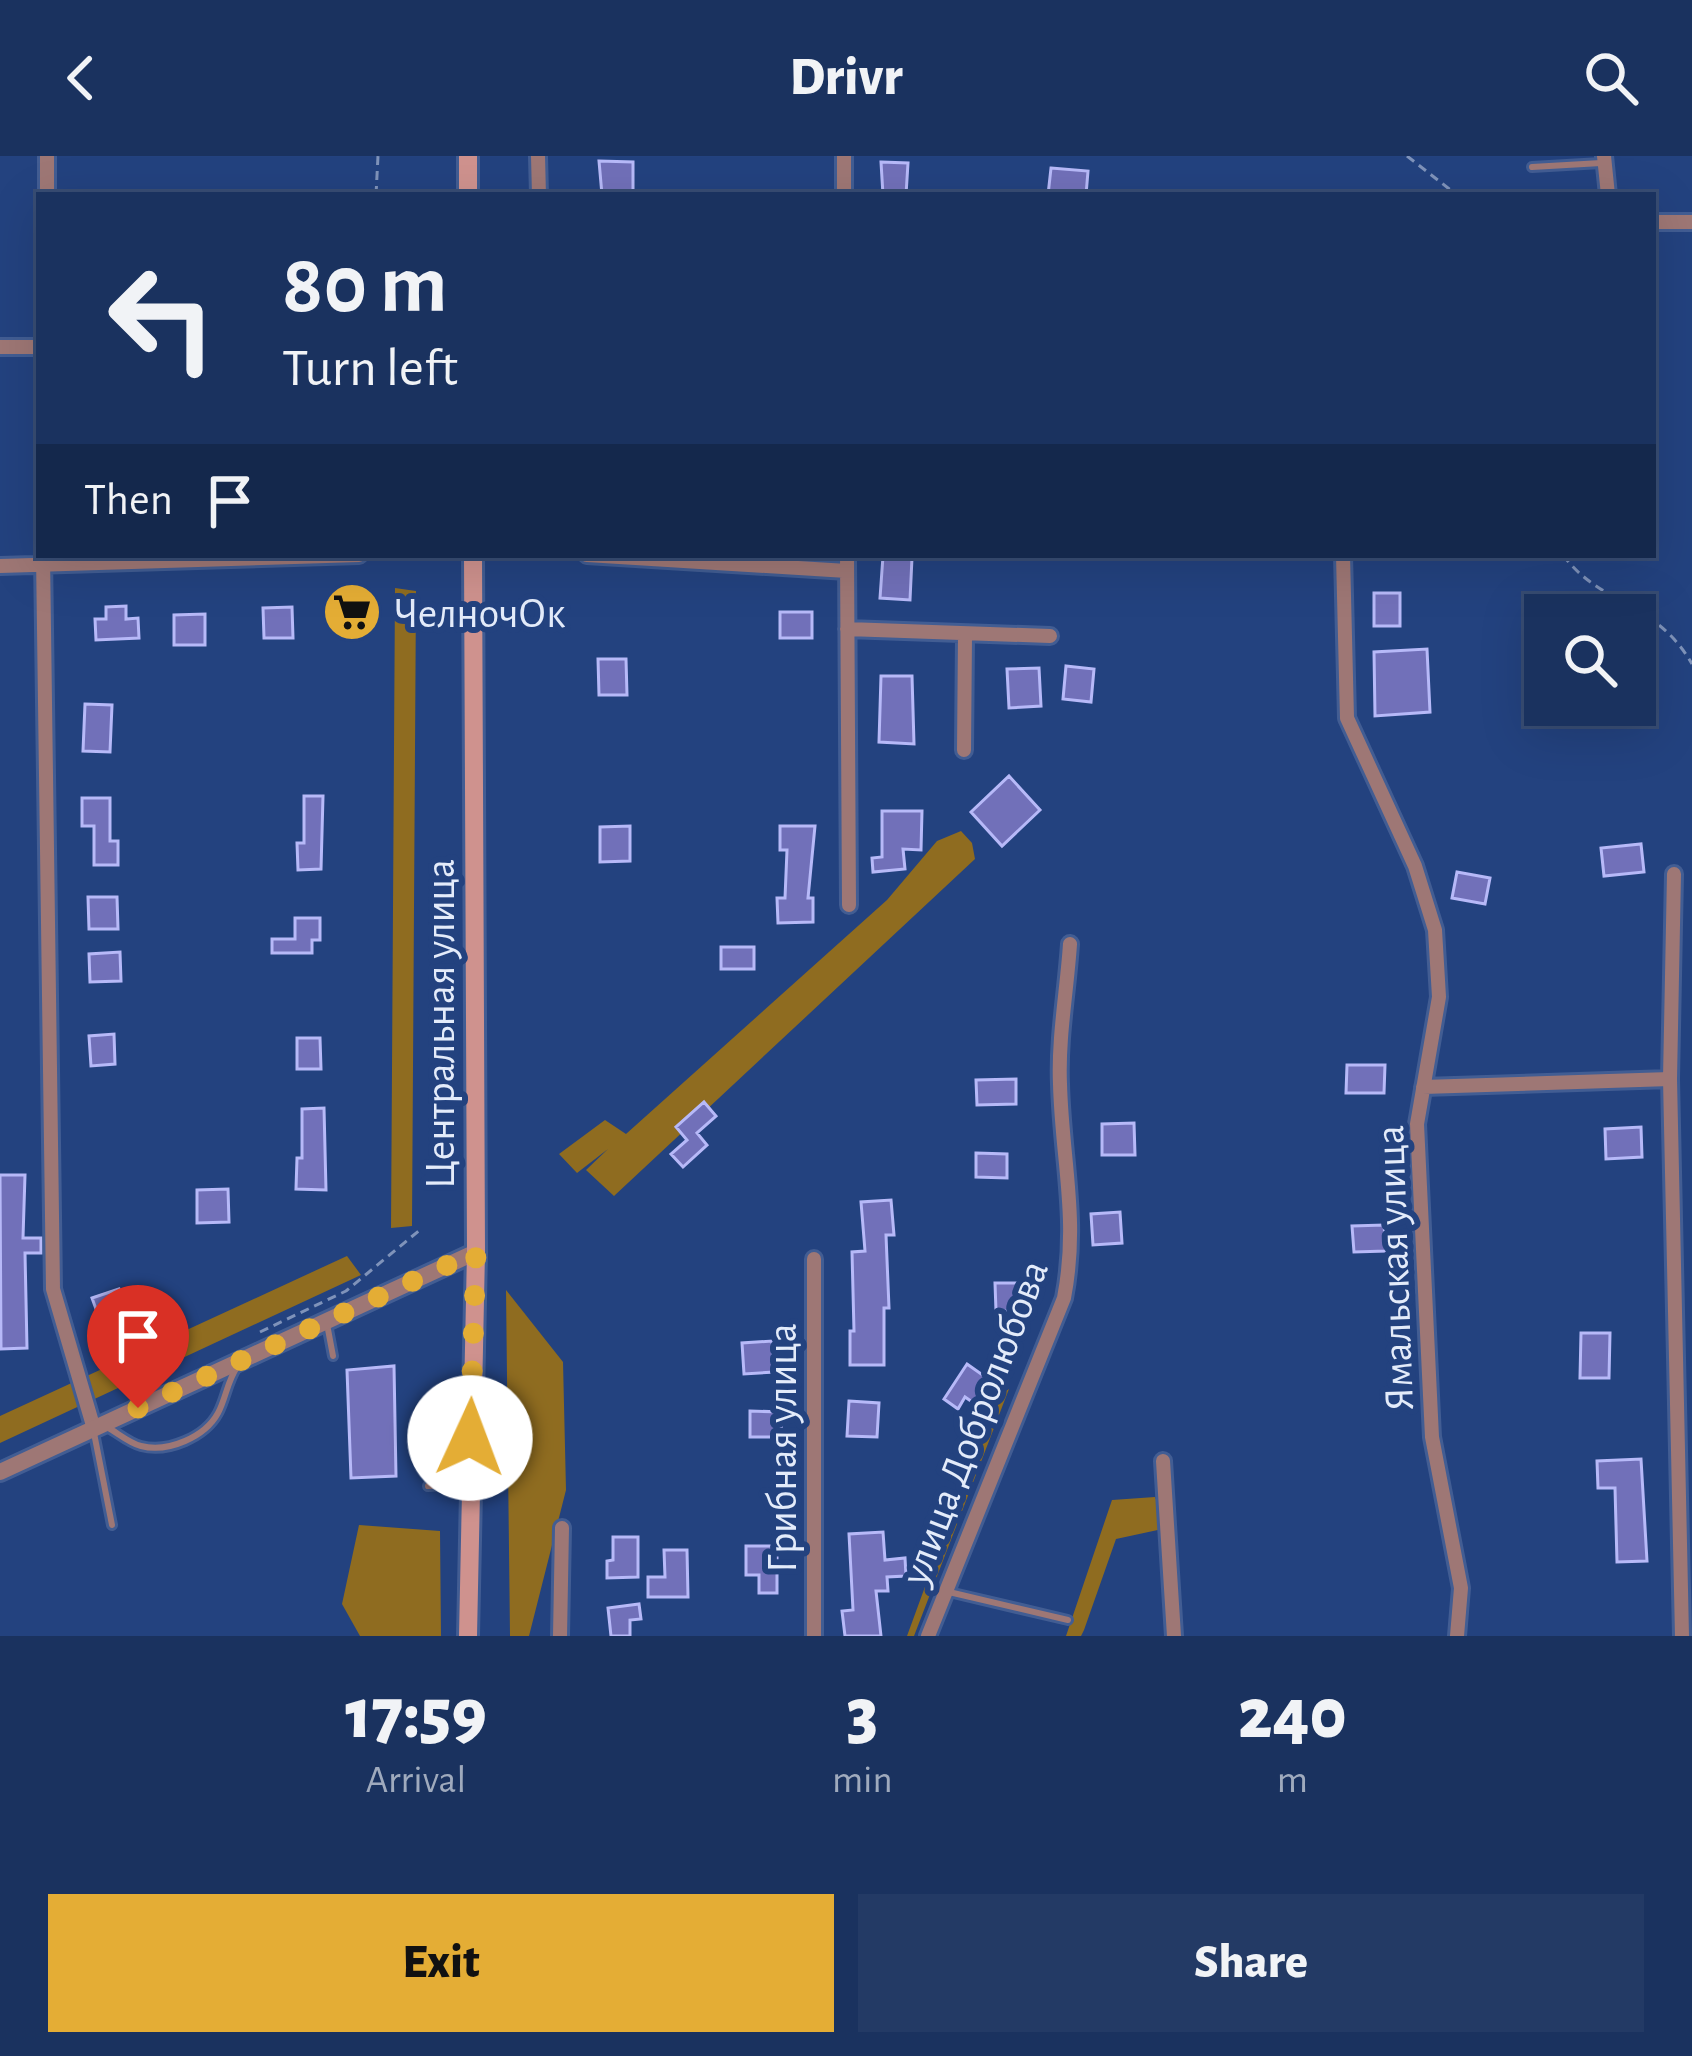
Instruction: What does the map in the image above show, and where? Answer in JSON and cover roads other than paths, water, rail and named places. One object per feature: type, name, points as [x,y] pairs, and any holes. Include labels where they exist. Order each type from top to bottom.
[{"type":"main road","points":[[468,156],[469,192]]},
{"type":"main road","name":"Центральная улица","points":[[468,1636],[476,1252],[473,558]]},
{"type":"street","points":[[47,156],[47,192]]},
{"type":"street","points":[[538,156],[538,192]]},
{"type":"street","points":[[844,156],[844,192]]},
{"type":"street","points":[[1605,159],[1608,192]]},
{"type":"street","points":[[1656,222],[1692,222]]},
{"type":"street","points":[[0,347],[36,347]]},
{"type":"street","points":[[0,566],[43,560],[169,558]]},
{"type":"street","points":[[684,558],[847,563],[849,905]]},
{"type":"street","name":"Ямальская улица","points":[[1342,558],[1347,718],[1415,866],[1435,930],[1439,997],[1417,1124],[1432,1437],[1461,1588],[1457,1636]]},
{"type":"street","points":[[43,560],[53,1289],[99,1427]]},
{"type":"street","points":[[847,629],[1050,636]]},
{"type":"street","points":[[964,750],[965,636]]},
{"type":"street","points":[[1674,874],[1670,1079],[1682,1636]]},
{"type":"street","name":"улица Добролюбова","points":[[928,1636],[1064,1298],[1073,1215],[1059,1082],[1070,944]]},
{"type":"street","points":[[1424,1087],[1670,1079]]},
{"type":"street","points":[[0,1472],[476,1252]]},
{"type":"street","name":"Грибная улица","points":[[814,1259],[814,1636]]},
{"type":"street","points":[[1163,1461],[1174,1636]]},
{"type":"street","points":[[560,1636],[562,1528]]},
{"type":"lane","points":[[1532,167],[1605,159]]},
{"type":"lane","points":[[326,1322],[333,1356]]},
{"type":"lane","points":[[112,1525],[100,1478],[99,1427],[138,1445],[162,1449],[195,1436],[218,1414],[226,1383],[241,1361]]},
{"type":"lane","points":[[428,1486],[469,1484]]},
{"type":"lane","points":[[944,1591],[1069,1620]]},
{"type":"place","name":"ЧелночОк","points":[[352,612]]}]
